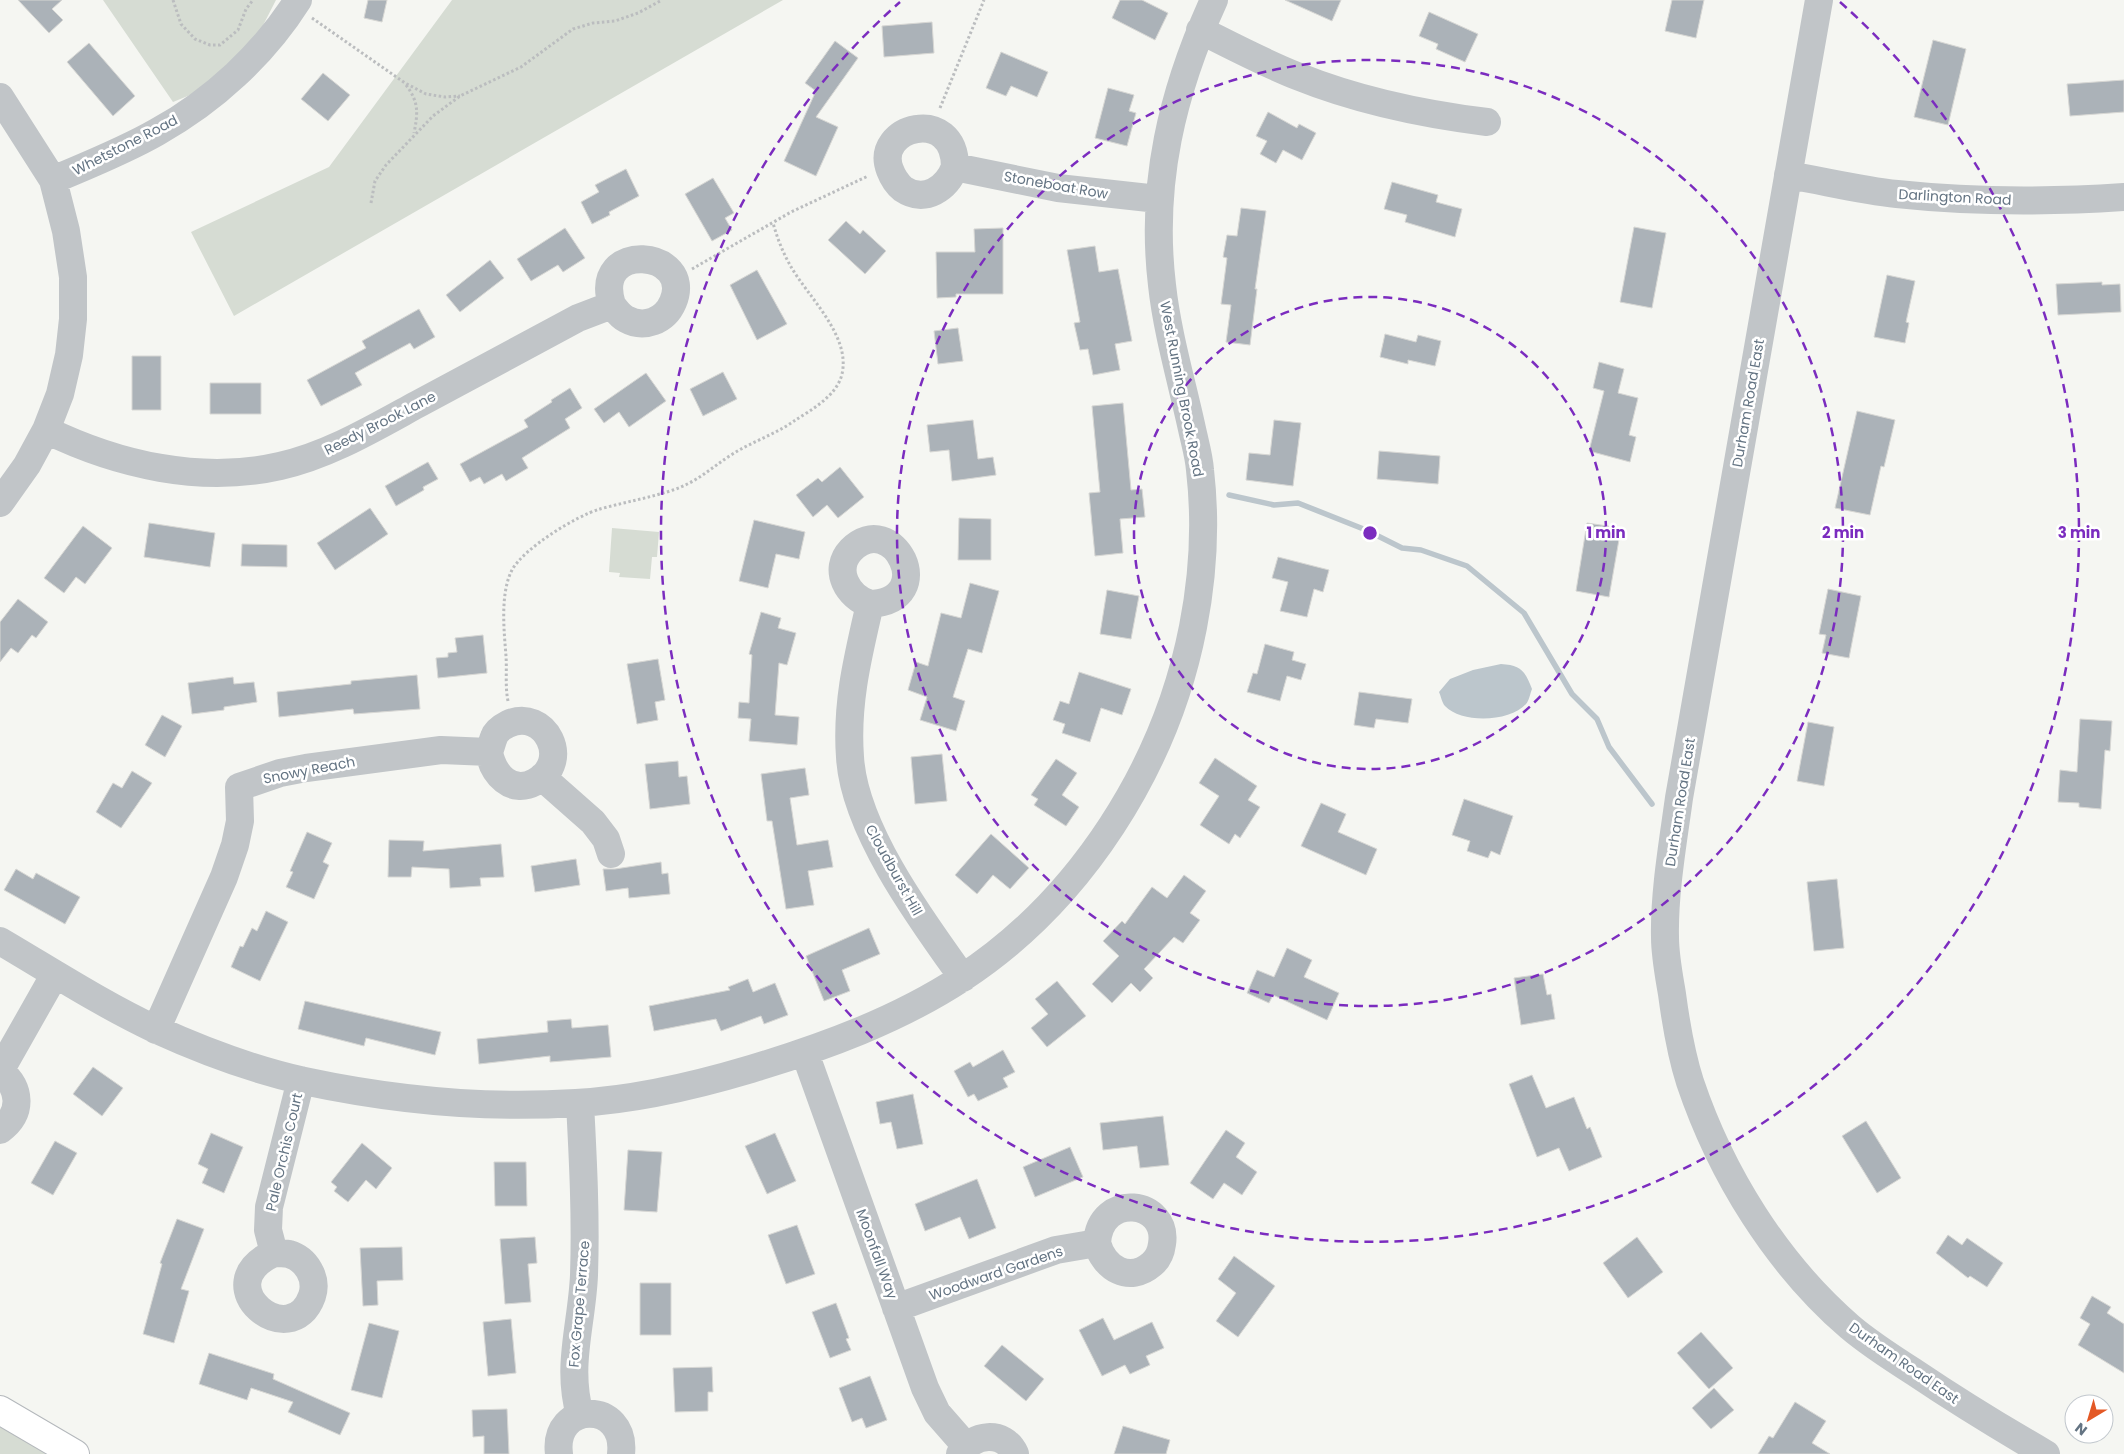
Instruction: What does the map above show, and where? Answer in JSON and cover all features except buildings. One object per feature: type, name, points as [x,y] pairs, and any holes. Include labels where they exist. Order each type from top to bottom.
[{"type":"main road","points":[[0,1410],[75,1454]]},
{"type":"street","name":"West Running Brook Road","points":[[0,942],[156,1030],[210,1051],[301,1080],[421,1100],[513,1105],[580,1103],[640,1096],[688,1086],[805,1053],[864,1030],[962,978],[1014,939],[1045,909],[1082,867],[1108,831],[1156,747],[1172,704],[1194,626],[1203,550],[1202,488],[1200,465],[1162,288],[1158,199],[1173,113],[1200,30],[1214,0]]},
{"type":"street","name":"Durham Road East","points":[[1818,0],[1679,798],[1665,937],[1677,1030],[1689,1080],[1707,1129],[1729,1173],[1753,1213],[1783,1254],[1816,1293],[1850,1327],[1892,1358],[1953,1398],[2046,1454]]},
{"type":"street","name":"Whetstone Road","points":[[53,180],[158,132],[200,104],[233,77],[265,45],[296,3]]},
{"type":"street","points":[[1200,30],[1296,76],[1337,91],[1407,110],[1487,122]]},
{"type":"street","points":[[0,97],[53,180],[66,231],[73,277],[73,319],[69,355],[60,394],[46,430],[27,465],[0,503]]},
{"type":"street","points":[[916,128],[932,129],[942,134],[951,144],[955,157],[955,167],[950,179],[942,188],[933,193],[913,193],[903,188],[894,179],[888,166],[889,152],[898,137],[906,131],[916,128]]},
{"type":"street","name":"Stoneboat Row","points":[[955,167],[1058,188],[1158,199]]},
{"type":"street","name":"Darlington Road","points":[[1788,175],[1896,194],[1966,199],[2043,201],[2124,197]]},
{"type":"street","points":[[636,258],[648,258],[659,262],[673,278],[675,298],[670,310],[659,320],[647,324],[636,323],[624,318],[612,305],[610,284],[615,271],[626,262],[636,258]]},
{"type":"street","name":"Reedy Brook Lane","points":[[46,430],[78,445],[115,458],[184,472],[213,473],[281,466],[355,438],[578,318],[612,305]]},
{"type":"street","name":"Cloudburst Hill","points":[[870,604],[851,693],[850,759],[858,794],[872,833],[895,876],[927,930],[962,978]]},
{"type":"street","points":[[525,721],[537,725],[548,734],[553,748],[553,761],[546,774],[534,783],[522,786],[510,783],[500,777],[492,766],[489,752],[494,736],[502,727],[513,722],[525,721]]},
{"type":"street","name":"Snowy Reach","points":[[156,1030],[224,877],[235,845],[240,821],[239,786],[280,773],[306,768],[441,750],[489,752]]},
{"type":"street","points":[[542,777],[593,822],[606,839],[611,854]]},
{"type":"street","points":[[0,1130],[11,1120],[16,1108],[16,1093],[10,1079],[0,1071],[56,974]]},
{"type":"street","name":"Moonfall Way","points":[[805,1053],[925,1388],[937,1413],[963,1450],[975,1439],[991,1437],[1005,1442],[1015,1454]]},
{"type":"street","name":"Pale Orchis Court","points":[[274,1253],[268,1230],[269,1207],[301,1080]]},
{"type":"street","name":"Fox Grape Terrace","points":[[580,1103],[586,1229],[584,1278],[573,1369],[574,1395],[580,1415]]},
{"type":"street","name":"Woodward Gardens","points":[[896,1308],[1056,1250],[1097,1243]]},
{"type":"street","points":[[559,1454],[558,1443],[561,1431],[567,1422],[580,1415],[592,1413],[602,1415],[612,1422],[621,1437],[621,1454]]},
{"type":"path","points":[[173,0],[182,24],[195,39],[210,45],[220,45],[238,30],[246,9],[253,0]]},
{"type":"path","points":[[371,203],[375,181],[386,165],[433,116],[460,96],[522,67],[573,28],[593,23],[615,21],[638,13],[662,0]]},
{"type":"path","points":[[932,129],[984,0]]},
{"type":"path","points":[[296,3],[405,83],[426,94],[446,97],[460,96]]},
{"type":"path","points":[[405,83],[416,97],[418,116],[414,134]]},
{"type":"path","points":[[673,278],[694,269],[773,223],[888,166]]},
{"type":"path","points":[[513,722],[507,696],[504,611],[512,571],[524,555],[552,533],[598,510],[675,490],[699,479],[731,454],[785,427],[818,405],[834,390],[842,374],[842,356],[836,335],[826,316],[790,266],[780,245],[773,223]]},
{"type":"shaded area","points":[[103,0],[276,0],[255,41],[200,91],[173,102]]},
{"type":"shaded area","points":[[452,0],[783,0],[234,316],[191,232],[329,167]]},
{"type":"shaded area","points":[[612,528],[659,532],[657,557],[652,557],[650,579],[619,577],[620,573],[609,572]]},
{"type":"shaded area","points":[[1501,664],[1513,666],[1521,670],[1532,689],[1527,703],[1519,710],[1486,719],[1463,716],[1453,712],[1444,705],[1439,692],[1450,679],[1473,670]]},
{"type":"shaded area","points":[[0,1427],[47,1454],[0,1454]]},
{"type":"waterway","points":[[1229,495],[1274,505],[1298,503],[1366,530],[1402,548],[1421,550],[1467,566],[1524,613],[1572,694],[1597,719],[1609,747],[1652,804]]}]
